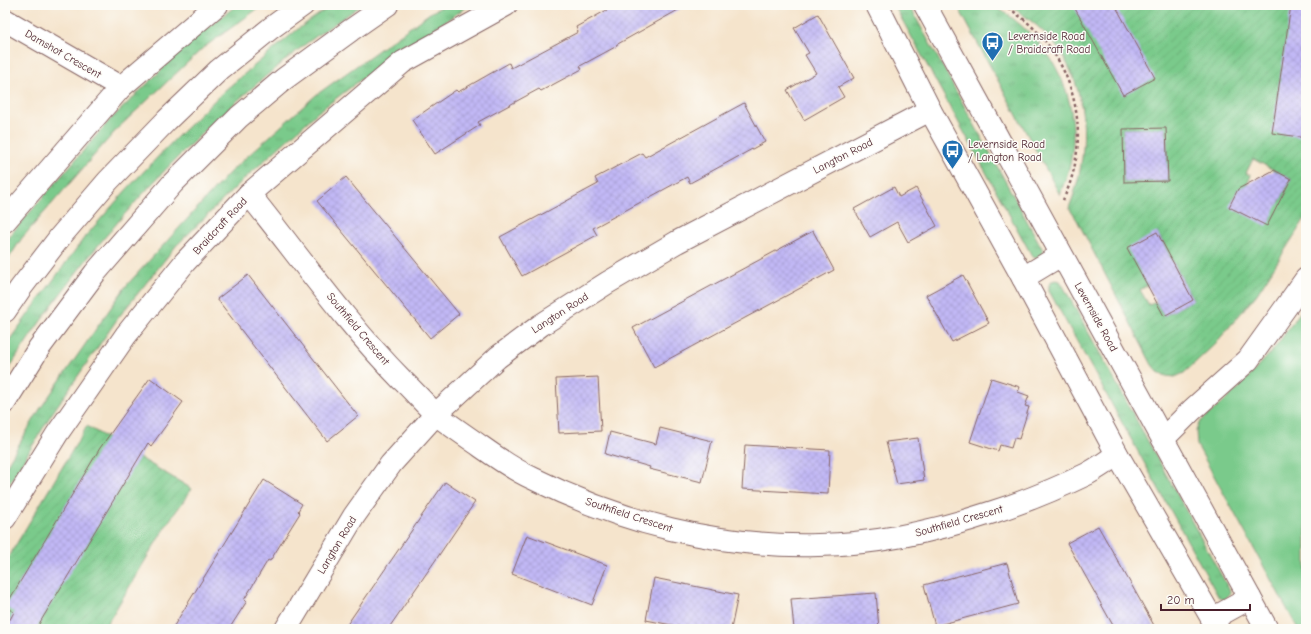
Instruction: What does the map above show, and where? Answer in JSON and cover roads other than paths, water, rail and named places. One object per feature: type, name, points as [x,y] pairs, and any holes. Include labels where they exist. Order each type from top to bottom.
[{"type":"street","points":[[5,221],[121,87],[217,5]]},
{"type":"street","points":[[5,311],[38,266],[108,181],[219,70],[271,28],[303,5]]},
{"type":"street","points":[[5,402],[39,348],[95,273],[173,183],[239,117],[284,79],[387,5]]},
{"type":"street","name":"Braidcraft Road","points":[[5,518],[57,434],[126,335],[186,262],[249,194],[403,62],[506,5]]},
{"type":"street","points":[[877,5],[930,110],[1023,278],[1117,454],[1215,624],[1250,598]]},
{"type":"street","name":"Levernside Road","points":[[925,5],[1267,629]]},
{"type":"street","name":"Damshot Crescent","points":[[5,20],[121,87]]},
{"type":"street","name":"Langton Road","points":[[286,629],[362,505],[391,464],[436,414],[504,352],[541,325],[606,283],[677,242],[930,110]]},
{"type":"street","name":"Southfield Crescent","points":[[249,194],[344,314],[382,359],[436,414],[498,458],[530,478],[595,506],[670,530],[724,540],[772,545],[818,546],[868,542],[924,532],[969,520],[1015,505],[1089,473],[1117,454]]},
{"type":"street","points":[[1023,278],[1061,255]]},
{"type":"street","points":[[1163,439],[1192,410],[1248,360],[1306,279]]},
{"type":"place","name":"Levernside Road / Braidcraft Road","points":[[992,62]]},
{"type":"place","name":"Levernside Road / Langton Road","points":[[952,170]]}]
